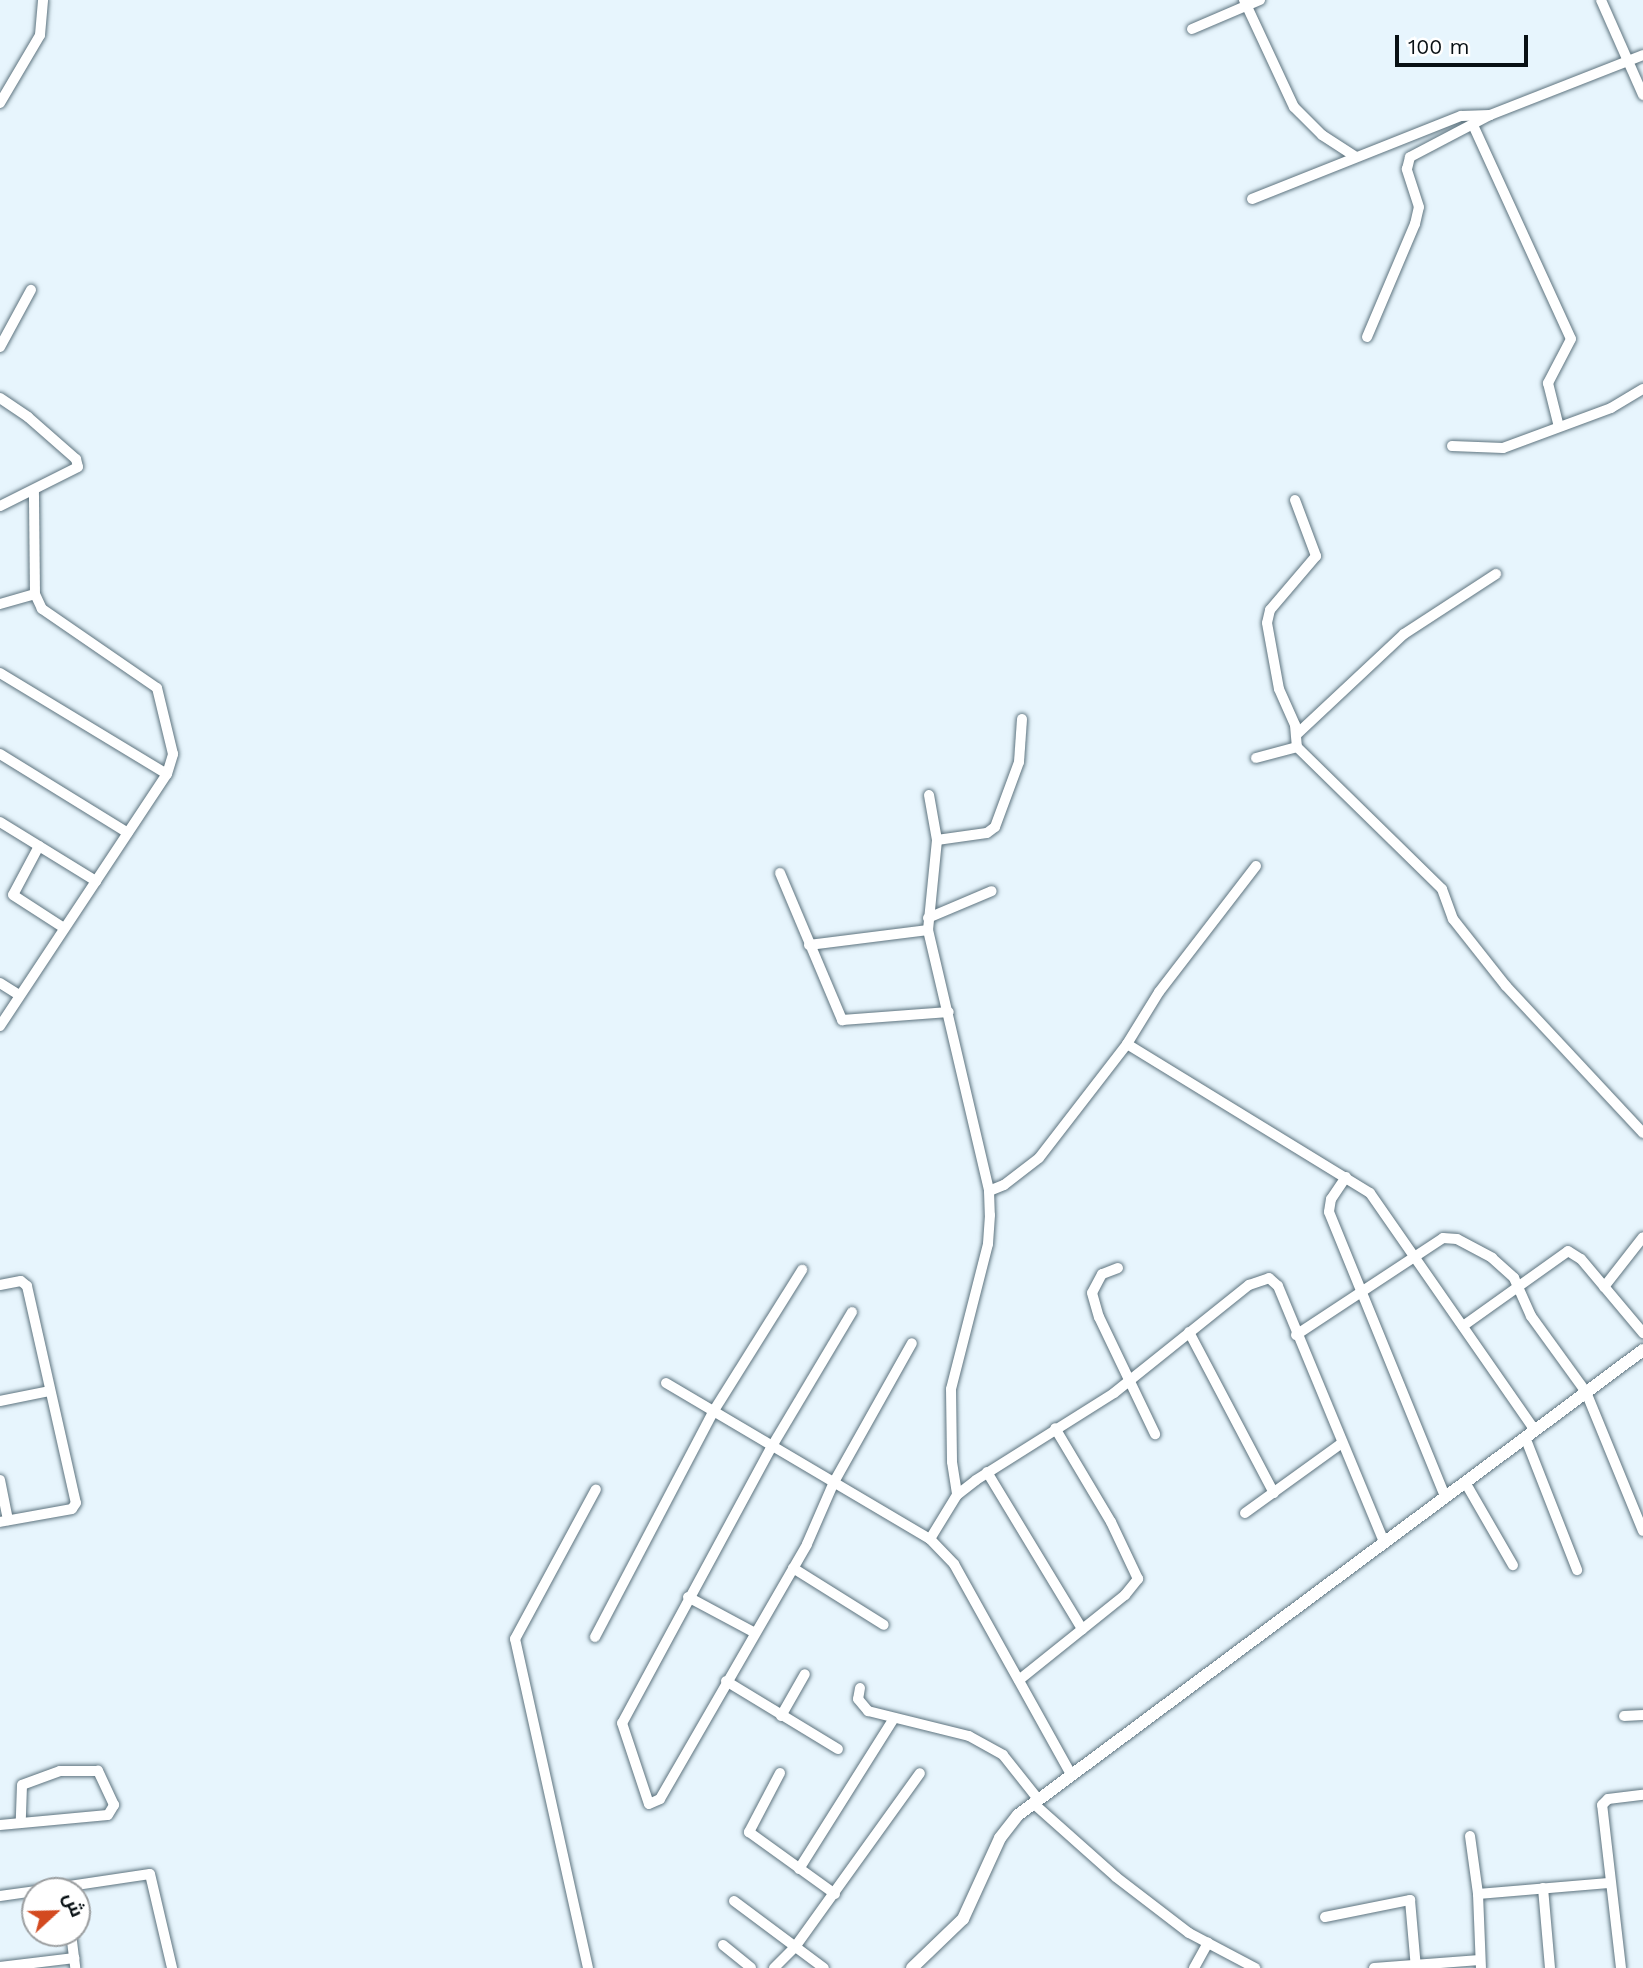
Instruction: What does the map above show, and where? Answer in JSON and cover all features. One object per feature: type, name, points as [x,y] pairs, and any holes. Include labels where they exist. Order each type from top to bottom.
[{"type":"street","points":[[1,101],[40,35],[43,0]]},
{"type":"street","points":[[1192,29],[1245,3],[1260,0]]},
{"type":"street","points":[[1601,0],[1643,95]]},
{"type":"street","points":[[1245,3],[1294,107],[1322,135],[1356,157]]},
{"type":"street","points":[[1367,337],[1415,224],[1419,207],[1407,163],[1416,153],[1490,115],[1643,54]]},
{"type":"street","points":[[1252,199],[1461,116],[1490,115]]},
{"type":"street","points":[[1473,125],[1571,339],[1569,350],[1548,383],[1559,427]]},
{"type":"street","points":[[0,347],[31,290]]},
{"type":"street","points":[[1452,446],[1494,450],[1611,408],[1643,389]]},
{"type":"street","points":[[0,398],[29,417],[78,463],[34,491],[0,506]]},
{"type":"street","points":[[0,1026],[167,774],[173,754],[157,688],[60,626],[42,609],[35,594],[34,491]]},
{"type":"street","points":[[1295,500],[1316,556],[1270,610],[1267,623],[1279,689],[1296,736],[1297,747],[1442,889],[1453,919],[1506,986],[1643,1133]]},
{"type":"street","points":[[1296,736],[1404,634],[1496,574]]},
{"type":"street","points":[[0,604],[35,594]]},
{"type":"street","points":[[0,673],[167,774]]},
{"type":"street","points":[[937,840],[987,833],[995,827],[1019,762],[1022,719]]},
{"type":"street","points":[[1256,758],[1297,747]]},
{"type":"street","points":[[0,754],[128,833]]},
{"type":"street","points":[[929,795],[937,840],[928,930],[989,1191],[988,1244],[951,1389],[952,1462],[957,1495]]},
{"type":"street","points":[[0,822],[96,881]]},
{"type":"street","points":[[39,846],[13,895],[64,928]]},
{"type":"street","points":[[989,1191],[1004,1185],[1039,1158],[1127,1044],[1159,992],[1256,866]]},
{"type":"street","points":[[780,873],[842,1020],[949,1012]]},
{"type":"street","points":[[928,918],[992,891]]},
{"type":"street","points":[[809,945],[928,930]]},
{"type":"street","points":[[0,983],[19,995]]},
{"type":"street","points":[[1127,1044],[1370,1193],[1463,1326],[1530,1433],[1577,1570]]},
{"type":"street","points":[[1346,1177],[1331,1199],[1329,1212],[1445,1496]]},
{"type":"street","points":[[1296,1335],[1361,1288],[1413,1255],[1449,1237],[1503,1267],[1517,1287],[1531,1316],[1586,1392],[1643,1531]]},
{"type":"street","points":[[1604,1287],[1643,1237]]},
{"type":"street","points":[[1463,1326],[1568,1251],[1604,1287],[1643,1333]]},
{"type":"street","points":[[1118,1268],[1102,1274],[1092,1293],[1127,1380],[1155,1434]]},
{"type":"street","points":[[595,1637],[713,1412],[802,1270]]},
{"type":"street","points":[[930,1539],[957,1495],[987,1472],[1127,1380],[1249,1285],[1269,1278],[1278,1286],[1296,1335],[1384,1542]]},
{"type":"street","points":[[0,1285],[21,1282],[27,1286],[76,1503],[72,1508],[4,1521],[0,1480]]},
{"type":"street","points":[[852,1312],[772,1446],[622,1723],[649,1804],[660,1799],[793,1568],[834,1482],[912,1343]]},
{"type":"street","points":[[1189,1332],[1274,1493]]},
{"type":"street","points":[[912,1968],[962,1919],[1000,1838],[1035,1801],[1643,1350]]},
{"type":"street","points":[[666,1383],[930,1539],[954,1564],[1071,1774]]},
{"type":"street","points":[[0,1401],[49,1391]]},
{"type":"street","points":[[1019,1680],[1138,1579],[1111,1522],[1055,1427]]},
{"type":"street","points":[[1244,1513],[1342,1443]]},
{"type":"street","points":[[987,1472],[1082,1629]]},
{"type":"street","points":[[1465,1482],[1513,1565]]},
{"type":"street","points":[[588,1968],[514,1639],[596,1489]]},
{"type":"street","points":[[793,1568],[884,1625]]},
{"type":"street","points":[[688,1597],[755,1633]]},
{"type":"street","points":[[781,1716],[805,1674]]},
{"type":"street","points":[[726,1681],[838,1749]]},
{"type":"street","points":[[860,1688],[861,1706],[893,1720],[923,1722],[969,1736],[1003,1755],[1035,1801],[1116,1877],[1209,1943],[1255,1968]]},
{"type":"street","points":[[1624,1716],[1643,1715]]},
{"type":"street","points":[[799,1869],[893,1720]]},
{"type":"street","points":[[0,1825],[108,1815],[114,1805],[98,1771],[60,1771],[22,1785],[21,1822]]},
{"type":"street","points":[[780,1773],[749,1832],[835,1894]]},
{"type":"street","points":[[774,1968],[795,1947],[835,1894],[920,1773]]},
{"type":"street","points":[[1621,1968],[1602,1805],[1608,1799],[1643,1795]]},
{"type":"street","points":[[1374,1968],[1480,1964],[1478,1894],[1470,1836]]},
{"type":"street","points":[[91,1885],[152,1875],[172,1968]]},
{"type":"street","points":[[1478,1894],[1609,1883]]},
{"type":"street","points":[[1543,1888],[1550,1968]]},
{"type":"street","points":[[0,1896],[21,1893]]},
{"type":"street","points":[[1325,1917],[1410,1900],[1416,1966]]},
{"type":"street","points":[[734,1901],[824,1968]]},
{"type":"street","points":[[1194,1968],[1209,1943]]},
{"type":"street","points":[[723,1945],[751,1968]]},
{"type":"street","points":[[0,1967],[74,1963]]}]
